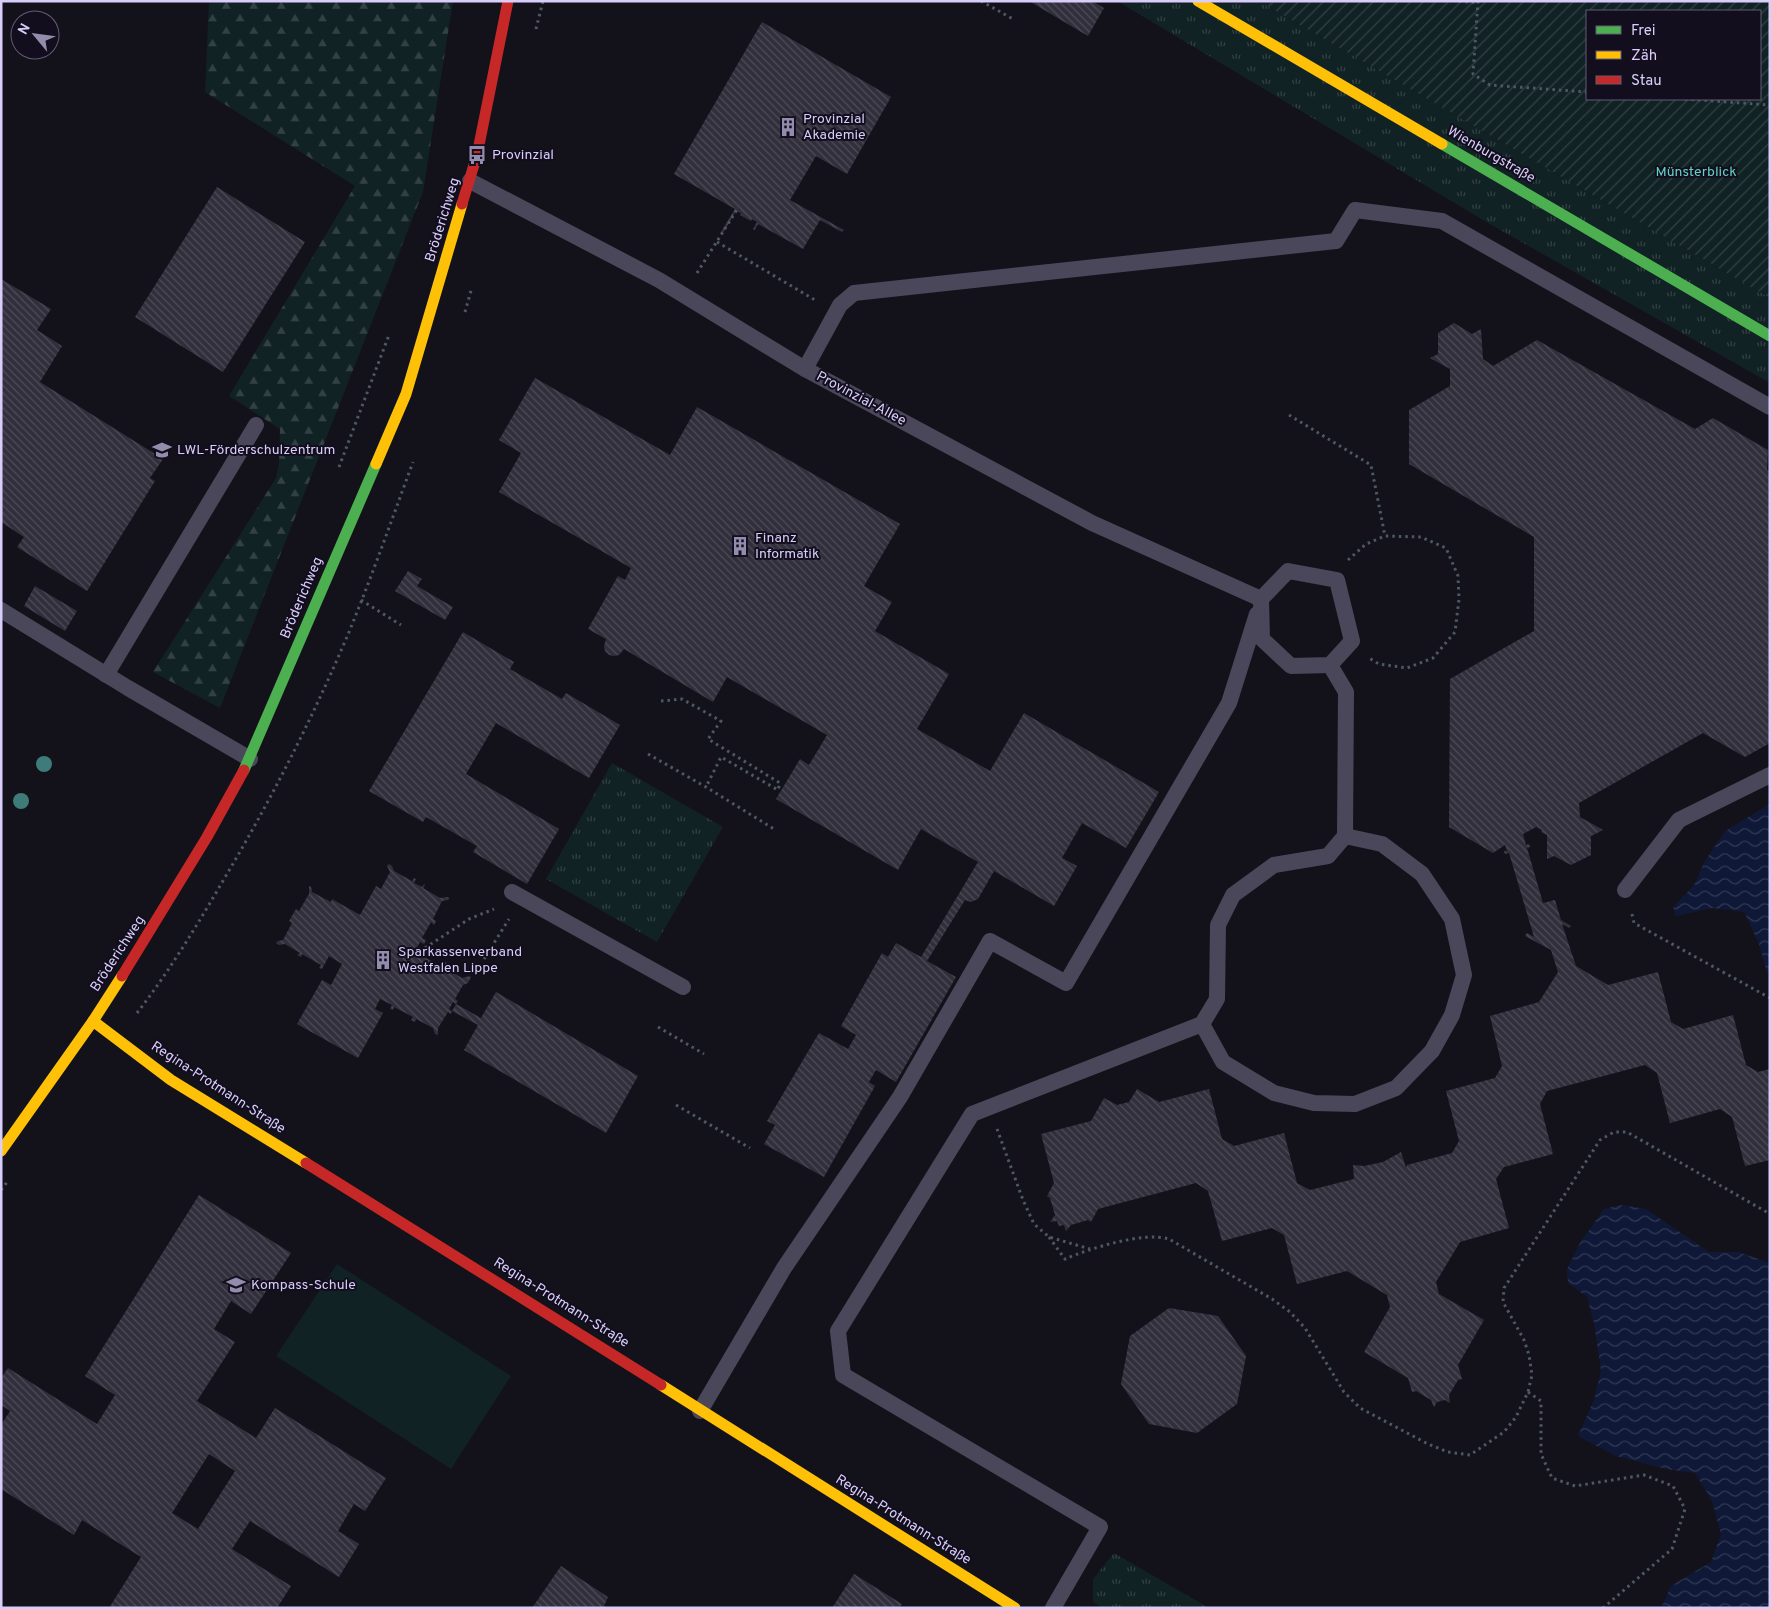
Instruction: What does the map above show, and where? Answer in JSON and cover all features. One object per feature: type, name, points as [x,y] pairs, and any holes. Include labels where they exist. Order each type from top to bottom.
[{"type":"street","name":"Bröderichweg","points":[[1,1151],[93,1021],[207,837],[250,759],[406,394],[470,181],[508,1]]},
{"type":"street","name":"Wienburgstraße","points":[[1198,1],[1770,336]]},
{"type":"street","name":"Regina-Protmann-Straße","points":[[93,1021],[171,1080],[375,1204],[700,1411],[1015,1608]]},
{"type":"lane","name":"Provinzial-Allee","points":[[470,181],[659,280],[805,369],[1092,523],[1261,600]]},
{"type":"lane","points":[[805,369],[840,305],[854,293],[1336,241],[1355,210],[1442,221],[1770,407]]},
{"type":"lane","points":[[106,675],[256,425]]},
{"type":"lane","points":[[700,1411],[784,1268],[900,1097],[990,941],[1066,983],[1229,703],[1261,600],[1288,571],[1337,580],[1352,641],[1330,664],[1291,666],[1262,639],[1261,600]]},
{"type":"lane","points":[[1,610],[106,675],[250,759]]},
{"type":"lane","points":[[1053,1608],[1100,1527],[843,1375],[838,1331],[972,1114],[1202,1024],[1217,999],[1218,925],[1233,894],[1274,865],[1328,856],[1345,836],[1346,692],[1330,664]]},
{"type":"lane","points":[[1625,890],[1679,820],[1770,775]]},
{"type":"lane","points":[[1202,1024],[1223,1062],[1274,1093],[1314,1103],[1355,1104],[1396,1088],[1432,1051],[1452,1015],[1464,974],[1452,918],[1422,874],[1382,844],[1345,836]]},
{"type":"lane","points":[[517,894],[682,987]]},
{"type":"path","points":[[981,1],[1013,19]]},
{"type":"path","points":[[1459,1],[1478,2],[1473,74],[1490,85],[1586,92]]},
{"type":"path","points":[[1699,100],[1770,105]]},
{"type":"path","points":[[684,295],[738,208]]},
{"type":"path","points":[[717,242],[835,313]]},
{"type":"path","points":[[337,472],[389,334]]},
{"type":"path","points":[[1289,415],[1371,465],[1385,536]]},
{"type":"path","points":[[1337,580],[1346,562],[1366,544],[1385,536],[1421,537],[1446,548],[1458,576],[1459,599],[1455,632],[1433,658],[1407,668],[1379,664],[1359,652],[1352,641]]},
{"type":"path","points":[[361,600],[401,625]]},
{"type":"path","points":[[661,701],[682,699],[721,721],[708,739],[780,783],[778,790],[721,756],[706,787]]},
{"type":"path","points":[[648,754],[706,787],[774,830]]},
{"type":"path","points":[[1625,890],[1634,923],[1770,998]]},
{"type":"path","points":[[425,948],[469,919],[517,894]]},
{"type":"path","points":[[484,959],[517,894]]},
{"type":"path","points":[[658,1027],[704,1054]]},
{"type":"path","points":[[676,1105],[750,1148]]},
{"type":"path","points":[[990,1107],[1023,1200],[1034,1224],[1050,1237],[1064,1259],[1090,1249],[1159,1236],[1169,1239],[1272,1299],[1290,1312],[1305,1328],[1344,1392],[1360,1408],[1428,1444],[1448,1452],[1470,1455],[1504,1432],[1516,1417],[1528,1392],[1532,1375],[1529,1355],[1524,1340],[1504,1302],[1504,1288],[1600,1140],[1614,1132],[1627,1132],[1770,1214]]},
{"type":"path","points":[[1050,1237],[1090,1249]]},
{"type":"path","points":[[1528,1392],[1541,1401],[1540,1454],[1552,1478],[1575,1486],[1644,1475],[1673,1486],[1685,1509],[1672,1549],[1603,1608]]},
{"type":"green space","points":[[209,1],[453,1],[423,192],[220,708],[153,672],[276,478],[279,463],[280,429],[229,396],[355,186],[205,92]]},
{"type":"green space","points":[[1117,1],[1259,1],[1770,298],[1770,383],[1483,220]]},
{"type":"green space","name":"Münsterblick","points":[[1259,1],[1770,1],[1770,298]]},
{"type":"green space","points":[[612,763],[723,827],[657,942],[546,879]]},
{"type":"green space","points":[[337,1264],[511,1376],[451,1469],[276,1356]]},
{"type":"green space","points":[[1114,1553],[1209,1608],[1103,1608],[1093,1602],[1093,1579]]},
{"type":"water","points":[[1770,804],[1770,975],[1767,973],[1759,944],[1744,912],[1713,908],[1676,916],[1673,907],[1694,885],[1705,861],[1725,831]]},
{"type":"water","points":[[1621,1205],[1646,1209],[1709,1252],[1738,1252],[1770,1263],[1770,1608],[1661,1608],[1671,1586],[1711,1562],[1721,1534],[1712,1501],[1695,1473],[1666,1469],[1616,1456],[1578,1436],[1594,1400],[1601,1371],[1594,1323],[1587,1297],[1568,1283],[1567,1269],[1580,1243],[1604,1209]]},
{"type":"building","points":[[1029,1],[1092,1],[1104,8],[1088,36]]},
{"type":"building","name":"Provinzial Akademie","points":[[762,22],[891,97],[847,174],[816,156],[790,200],[844,230],[842,232],[820,220],[803,249],[758,224],[755,230],[753,229],[757,222],[752,219],[751,221],[736,211],[723,233],[721,232],[735,209],[674,174]]},
{"type":"building","points":[[217,187],[305,242],[223,372],[135,317]]},
{"type":"building","points":[[1,279],[51,309],[37,330],[62,346],[40,382],[163,459],[150,478],[155,481],[87,591],[17,547],[24,537],[1,522]]},
{"type":"building","points":[[1454,323],[1472,334],[1481,329],[1483,359],[1493,366],[1537,340],[1695,429],[1713,418],[1768,450],[1767,470],[1770,471],[1770,743],[1745,757],[1703,733],[1579,803],[1580,817],[1603,830],[1591,836],[1591,855],[1571,865],[1554,856],[1547,859],[1547,835],[1541,832],[1542,830],[1536,827],[1523,834],[1526,845],[1529,844],[1530,847],[1527,848],[1543,903],[1555,900],[1561,920],[1571,926],[1569,928],[1562,924],[1576,966],[1608,985],[1658,972],[1671,1022],[1683,1029],[1733,1015],[1746,1065],[1758,1072],[1770,1069],[1770,1160],[1745,1166],[1732,1117],[1720,1109],[1670,1123],[1657,1073],[1645,1065],[1547,1091],[1540,1104],[1553,1154],[1504,1167],[1496,1179],[1509,1228],[1460,1242],[1436,1282],[1439,1294],[1484,1320],[1458,1365],[1462,1379],[1458,1380],[1449,1395],[1450,1403],[1445,1400],[1437,1402],[1434,1407],[1431,1400],[1416,1391],[1412,1392],[1408,1378],[1364,1352],[1390,1307],[1387,1295],[1347,1271],[1297,1284],[1284,1235],[1272,1228],[1222,1241],[1208,1191],[1196,1183],[1098,1209],[1091,1222],[1088,1220],[1071,1225],[1066,1231],[1064,1225],[1059,1226],[1057,1221],[1050,1222],[1055,1215],[1050,1198],[1047,1196],[1054,1183],[1041,1134],[1091,1121],[1104,1098],[1117,1105],[1129,1102],[1137,1089],[1159,1102],[1209,1089],[1222,1139],[1234,1146],[1284,1133],[1297,1183],[1310,1190],[1354,1179],[1353,1165],[1364,1166],[1383,1162],[1401,1152],[1406,1168],[1407,1165],[1452,1153],[1459,1141],[1446,1091],[1495,1078],[1502,1066],[1490,1016],[1539,1002],[1558,972],[1551,950],[1525,936],[1527,933],[1534,937],[1509,853],[1505,854],[1504,851],[1507,851],[1505,845],[1493,853],[1449,827],[1450,679],[1534,631],[1534,537],[1409,464],[1409,410],[1450,386],[1450,369],[1430,358],[1438,354],[1438,333]]},
{"type":"building","points":[[535,378],[670,455],[697,407],[900,524],[864,586],[892,602],[875,631],[949,674],[917,729],[990,771],[1024,713],[1159,792],[1126,848],[1082,823],[1062,858],[1077,866],[1054,906],[994,871],[978,899],[971,902],[965,900],[927,961],[956,977],[896,1082],[876,1070],[869,1082],[875,1086],[824,1177],[764,1144],[775,1125],[767,1121],[819,1033],[848,1049],[856,1035],[841,1026],[882,953],[888,957],[896,943],[921,957],[978,862],[921,829],[898,870],[776,799],[800,759],[809,765],[827,735],[727,677],[713,702],[624,649],[619,655],[614,656],[609,655],[605,651],[606,639],[588,629],[618,576],[625,580],[631,568],[499,492],[521,453],[499,440]]},
{"type":"building","points":[[408,571],[422,579],[417,586],[453,607],[445,620],[395,591]]},
{"type":"building","points":[[35,586],[77,611],[65,631],[24,606]]},
{"type":"building","points":[[463,632],[514,662],[510,669],[562,699],[566,693],[620,725],[589,778],[496,723],[466,774],[559,829],[527,884],[473,852],[477,846],[426,817],[423,822],[369,791]]},
{"type":"building","name":"Sparkassenverband Westfalen Lippe","points":[[389,864],[394,871],[412,881],[414,878],[416,879],[414,883],[422,887],[424,884],[423,888],[440,898],[449,898],[442,901],[433,919],[436,921],[434,925],[431,922],[422,938],[426,940],[424,944],[420,942],[415,951],[422,955],[425,951],[427,952],[424,957],[443,967],[445,962],[447,963],[445,968],[462,978],[471,977],[468,983],[463,985],[455,999],[458,1001],[456,1004],[453,1002],[449,1009],[452,1011],[451,1014],[448,1012],[438,1028],[438,1035],[435,1034],[433,1028],[416,1019],[415,1022],[411,1020],[413,1017],[394,1007],[393,1010],[390,1009],[392,1005],[380,999],[375,1009],[383,1013],[358,1058],[297,1024],[322,980],[331,985],[342,964],[329,956],[322,969],[319,968],[321,965],[302,954],[301,957],[297,955],[300,953],[285,944],[279,945],[276,943],[283,940],[292,923],[289,921],[296,909],[299,911],[309,894],[309,886],[312,892],[331,902],[332,899],[360,915],[376,886],[381,889],[390,872],[387,866]]},
{"type":"building","points":[[496,992],[638,1076],[606,1133],[464,1050],[478,1025],[452,1011],[456,1004],[481,1018]]},
{"type":"building","name":"Kompass-Schule","points":[[199,1195],[291,1253],[251,1314],[231,1301],[214,1329],[235,1342],[197,1401],[256,1438],[275,1408],[386,1478],[365,1511],[354,1504],[338,1531],[359,1544],[339,1577],[250,1521],[232,1549],[291,1586],[277,1608],[109,1608],[141,1557],[82,1520],[74,1535],[1,1489],[1,1425],[10,1411],[1,1405],[1,1378],[8,1368],[97,1424],[115,1395],[85,1376]],"holes":[[[209,1454],[235,1471],[198,1529],[172,1513]]]},
{"type":"building","points":[[1169,1308],[1218,1316],[1246,1356],[1237,1404],[1197,1433],[1149,1424],[1121,1384],[1130,1336]]},
{"type":"building","points":[[561,1566],[608,1597],[604,1606],[607,1608],[532,1608]]},
{"type":"building","points":[[854,1574],[902,1604],[899,1608],[832,1608]]},
{"type":"traffic: fast","points":[[1442,144],[1770,336]]},
{"type":"traffic: fast","points":[[244,770],[376,464]]},
{"type":"traffic: slow","points":[[1198,1],[1442,144]]},
{"type":"traffic: slow","points":[[376,464],[406,394],[462,204]]},
{"type":"traffic: slow","points":[[1,1151],[93,1021],[122,976]]},
{"type":"traffic: slow","points":[[93,1021],[171,1080],[306,1163]]},
{"type":"traffic: slow","points":[[661,1385],[1015,1608]]},
{"type":"traffic: jam","points":[[462,204],[477,155],[508,1]]},
{"type":"traffic: jam","points":[[122,976],[207,837],[244,770]]},
{"type":"traffic: jam","points":[[306,1163],[661,1385]]},
{"type":"place","name":"Provinzial Akademie","points":[[788,127]]},
{"type":"place","name":"Provinzial","points":[[477,155]]},
{"type":"place","name":"LWL-Förderschulzentrum","points":[[162,450]]},
{"type":"place","name":"Finanz Informatik","points":[[740,546]]},
{"type":"place","name":"Sparkassenverband Westfalen Lippe","points":[[383,960]]},
{"type":"place","name":"Kompass-Schule","points":[[236,1285]]}]
